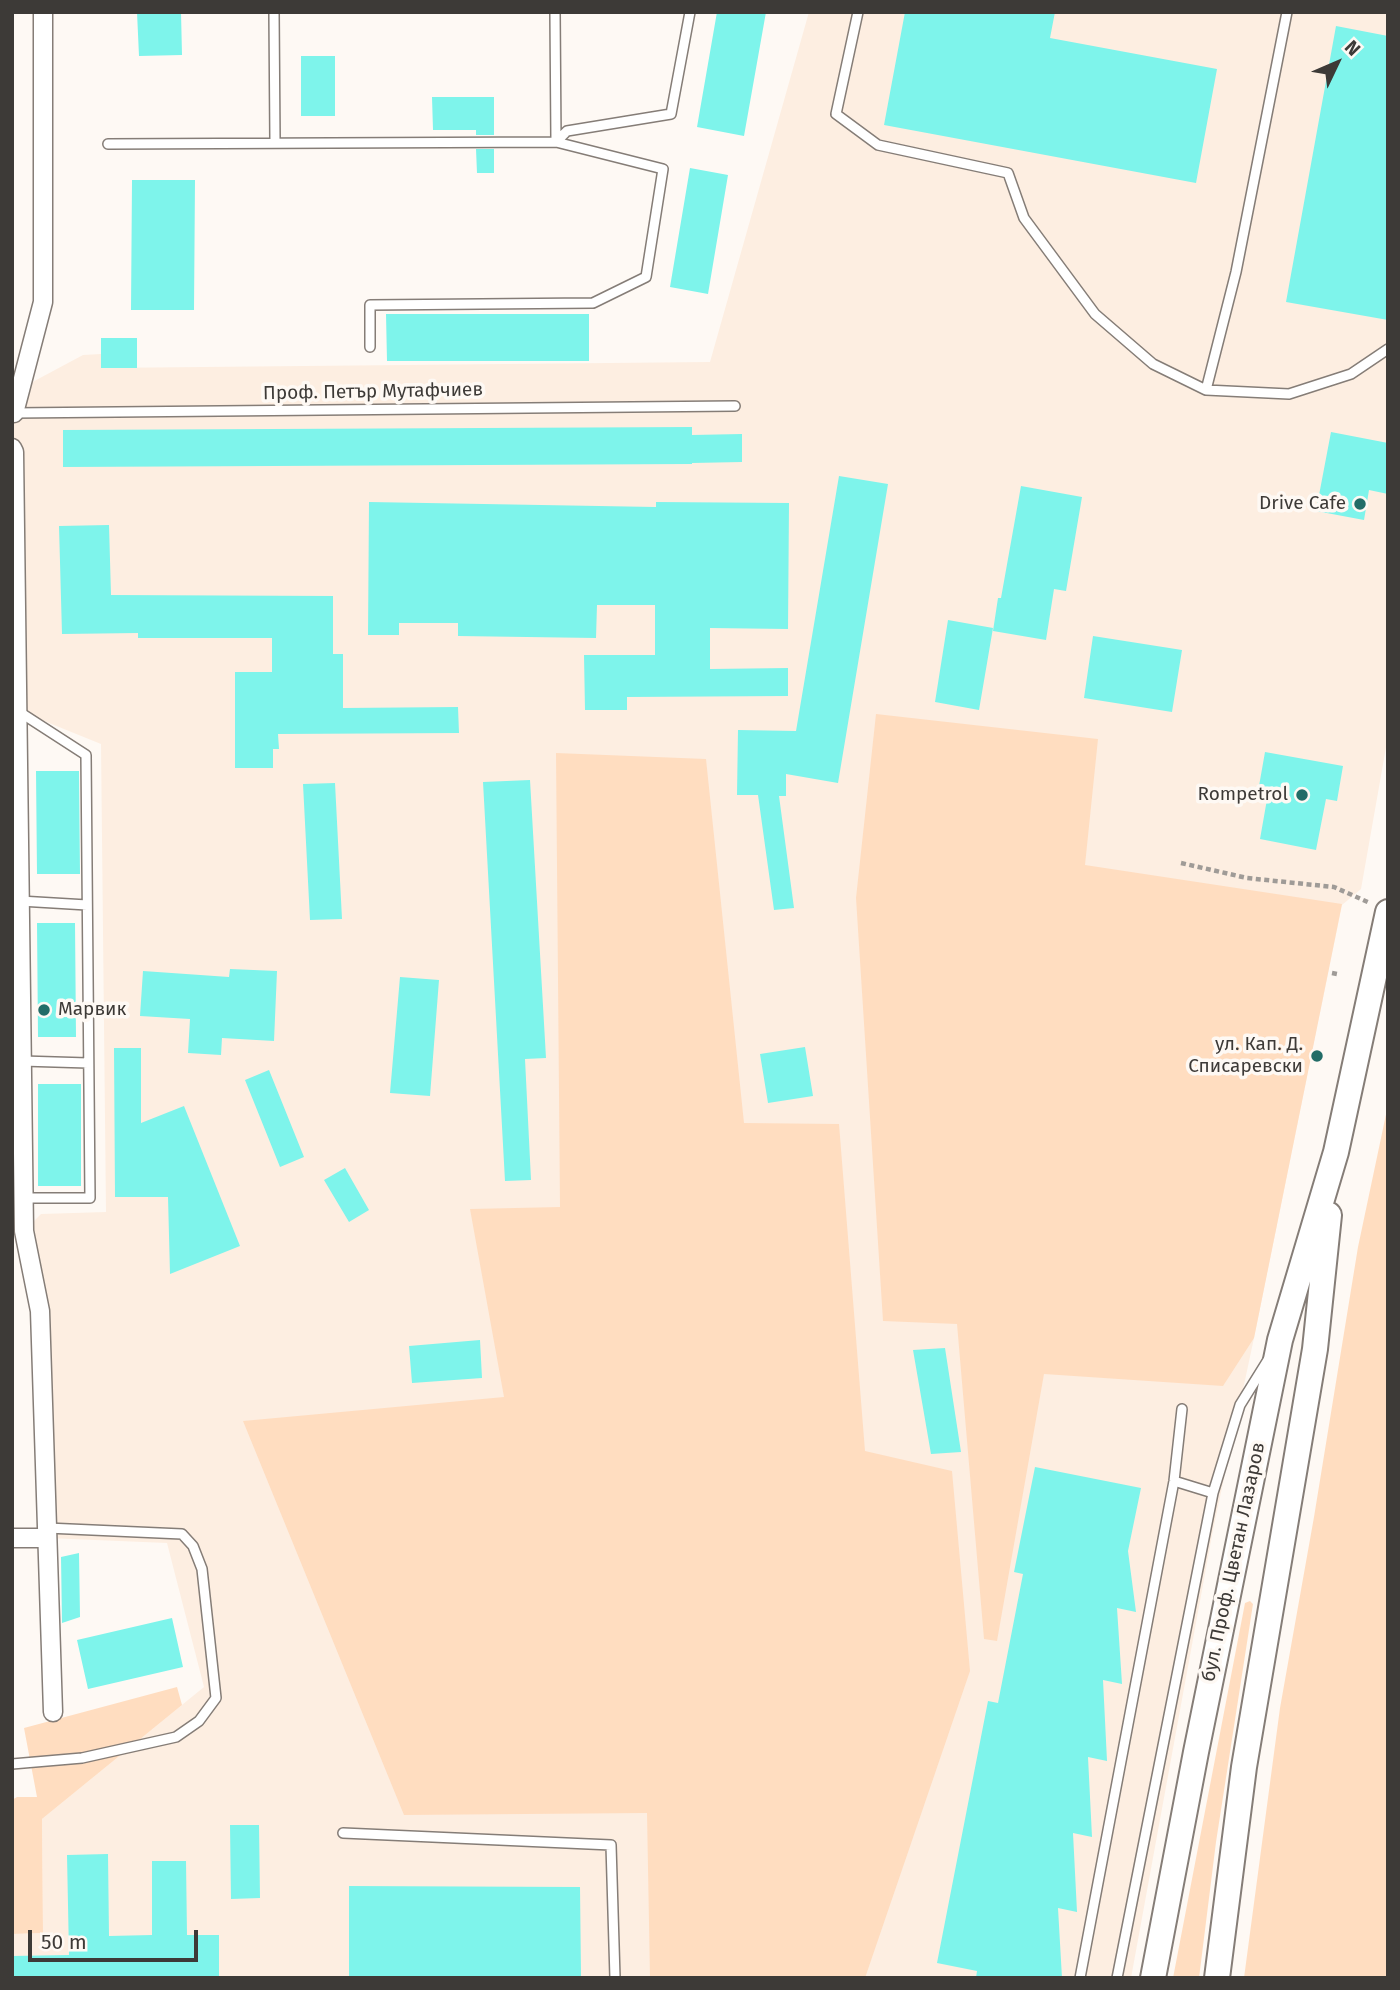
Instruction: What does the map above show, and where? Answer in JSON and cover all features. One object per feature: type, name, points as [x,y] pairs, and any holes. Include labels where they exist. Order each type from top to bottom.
[{"type":"main road","name":"бул. Проф. Цветан Лазаров","points":[[1217,1978],[1244,1767],[1315,1349],[1336,1152],[1382,909]]},
{"type":"main road","name":"бул. Проф. Цветан Лазаров","points":[[1153,1978],[1280,1340],[1336,1152]]},
{"type":"street","points":[[13,413],[43,302],[43,12]]},
{"type":"street","points":[[12,448],[20,901],[16,967],[22,1060],[23,1198],[18,1231],[40,1311],[53,1712]]},
{"type":"street","points":[[12,1538],[47,1533]]},
{"type":"lane","points":[[274,12],[275,142]]},
{"type":"lane","points":[[555,12],[556,142]]},
{"type":"lane","points":[[556,142],[567,131],[671,114],[690,12]]},
{"type":"lane","points":[[858,12],[836,114],[878,145],[1007,173],[1024,218],[1095,314],[1153,364],[1206,390],[1289,394],[1350,374],[1388,349]]},
{"type":"lane","points":[[1206,390],[1236,272],[1287,12]]},
{"type":"lane","points":[[108,144],[556,142],[663,169],[646,277],[593,303],[370,305],[370,347]]},
{"type":"lane","name":"Проф. Петър Мутафчиев","points":[[13,413],[735,406]]},
{"type":"lane","points":[[17,710],[86,755],[90,1198],[23,1198]]},
{"type":"lane","points":[[20,901],[87,905]]},
{"type":"lane","points":[[22,1060],[88,1063]]},
{"type":"lane","points":[[1117,1978],[1213,1493],[1240,1405],[1280,1340]]},
{"type":"lane","points":[[1080,1978],[1174,1481],[1182,1409]]},
{"type":"lane","points":[[1174,1481],[1213,1493]]},
{"type":"lane","points":[[12,1764],[82,1758],[176,1737],[199,1721],[216,1698],[202,1569],[193,1546],[182,1534],[47,1533]]},
{"type":"lane","points":[[343,1833],[611,1845],[615,1978]]},
{"type":"path","points":[[1181,863],[1247,878],[1334,887],[1382,909]]},
{"type":"shaded area","points":[[809,12],[1388,12],[1388,736],[1361,889],[1342,905],[1213,1530],[1131,1978],[12,1978],[12,1934],[43,1933],[42,1819],[204,1687],[167,1543],[47,1538],[40,1311],[24,1231],[41,1214],[106,1212],[101,744],[17,710],[12,393],[83,355],[101,354],[101,368],[710,362]]},
{"type":"shaded area","points":[[876,714],[1098,739],[1085,865],[1342,904],[1254,1338],[1223,1386],[1044,1374],[997,1641],[984,1639],[957,1324],[883,1321],[856,898]]},
{"type":"shaded area","points":[[556,753],[706,759],[744,1123],[839,1124],[865,1451],[952,1471],[970,1671],[865,1978],[650,1978],[647,1813],[404,1815],[243,1421],[504,1397],[470,1209],[560,1207]]},
{"type":"shaded area","points":[[1388,1105],[1388,1978],[1244,1978],[1280,1708],[1358,1247]]},
{"type":"shaded area","points":[[1250,1601],[1253,1604],[1216,1842],[1199,1978],[1173,1978],[1245,1603]]},
{"type":"shaded area","points":[[177,1687],[182,1705],[42,1819],[43,1933],[12,1934],[12,1800],[17,1797],[37,1797],[24,1728]]},
{"type":"building","points":[[137,12],[181,12],[182,55],[139,56]]},
{"type":"building","points":[[717,12],[766,12],[744,136],[697,127]]},
{"type":"building","points":[[905,12],[1055,12],[1050,38],[1217,69],[1196,183],[884,125]]},
{"type":"building","points":[[1336,26],[1388,36],[1388,320],[1286,302]]},
{"type":"building","points":[[301,56],[335,56],[335,116],[301,116]]},
{"type":"building","points":[[432,97],[494,97],[494,135],[476,135],[476,130],[433,130]]},
{"type":"building","points":[[476,149],[494,149],[494,173],[477,173]]},
{"type":"building","points":[[690,168],[728,175],[708,294],[670,287]]},
{"type":"building","points":[[132,180],[195,180],[194,310],[131,310]]},
{"type":"building","points":[[386,314],[589,314],[589,361],[387,361]]},
{"type":"building","points":[[101,338],[137,338],[137,368],[101,368]]},
{"type":"building","points":[[692,427],[692,435],[742,434],[742,462],[63,467],[63,430]]},
{"type":"building","points":[[1331,432],[1388,443],[1388,494],[1369,490],[1364,520],[1316,511]]},
{"type":"building","points":[[839,476],[888,484],[838,783],[786,774],[786,796],[779,796],[794,908],[774,910],[758,795],[737,795],[738,730],[796,731]]},
{"type":"building","points":[[1021,486],[1082,497],[1066,591],[1054,589],[1046,640],[993,631]]},
{"type":"building","points":[[369,502],[656,507],[656,502],[789,503],[788,629],[710,628],[710,669],[788,668],[788,696],[627,697],[627,710],[585,710],[584,655],[655,655],[655,605],[597,605],[596,638],[458,636],[458,623],[399,623],[399,635],[368,635]]},
{"type":"building","points":[[109,525],[111,595],[333,596],[333,654],[343,654],[343,708],[458,707],[459,733],[278,734],[279,749],[273,749],[273,768],[235,768],[235,672],[272,672],[272,638],[138,638],[138,633],[62,634],[59,526]]},
{"type":"building","points":[[948,620],[993,628],[979,710],[935,702]]},
{"type":"building","points":[[1093,636],[1182,650],[1172,712],[1084,698]]},
{"type":"building","points":[[1265,752],[1343,766],[1337,801],[1326,799],[1316,850],[1260,839],[1269,788],[1259,786]]},
{"type":"building","points":[[36,771],[79,771],[80,874],[37,874]]},
{"type":"building","points":[[530,780],[546,1058],[525,1059],[531,1180],[505,1181],[483,782]]},
{"type":"building","points":[[335,783],[342,919],[310,920],[303,784]]},
{"type":"building","points":[[37,923],[75,923],[76,1037],[38,1037]]},
{"type":"building","points":[[230,969],[277,971],[274,1041],[222,1038],[221,1055],[188,1053],[190,1019],[140,1016],[143,971],[229,977]]},
{"type":"building","points":[[400,977],[439,980],[430,1096],[390,1093]]},
{"type":"building","points":[[805,1047],[813,1096],[768,1103],[760,1054]]},
{"type":"building","points":[[114,1048],[141,1048],[141,1123],[184,1106],[240,1246],[170,1274],[168,1197],[115,1197]]},
{"type":"building","points":[[269,1070],[304,1157],[280,1167],[245,1080]]},
{"type":"building","points":[[38,1084],[81,1084],[81,1186],[38,1186]]},
{"type":"building","points":[[345,1168],[369,1210],[349,1222],[324,1180]]},
{"type":"building","points":[[480,1340],[482,1378],[412,1383],[409,1346]]},
{"type":"building","points":[[945,1348],[961,1452],[931,1454],[913,1350]]},
{"type":"building","points":[[1035,1467],[1141,1488],[1128,1551],[1136,1612],[1117,1608],[1122,1684],[1103,1680],[1107,1761],[1088,1757],[1092,1837],[1073,1833],[1077,1912],[1058,1908],[1062,1978],[976,1978],[977,1971],[937,1963],[988,1701],[998,1703],[1023,1574],[1014,1572]]},
{"type":"building","points":[[79,1553],[80,1617],[62,1623],[61,1557]]},
{"type":"building","points":[[172,1618],[183,1667],[88,1689],[77,1640]]},
{"type":"building","points":[[230,1825],[259,1825],[260,1898],[231,1899]]},
{"type":"building","points":[[108,1854],[109,1936],[152,1935],[152,1861],[186,1861],[187,1935],[219,1935],[219,1978],[12,1978],[12,1956],[69,1955],[67,1855]]},
{"type":"building","points":[[349,1886],[580,1887],[581,1976],[349,1976]]},
{"type":"place","name":"Drive Cafe","points":[[1360,504]]},
{"type":"place","name":"Rompetrol","points":[[1302,795]]},
{"type":"place","name":"Марвик","points":[[44,1010]]},
{"type":"place","name":"ул. Кап. Д. Списаревски","points":[[1317,1056]]}]
